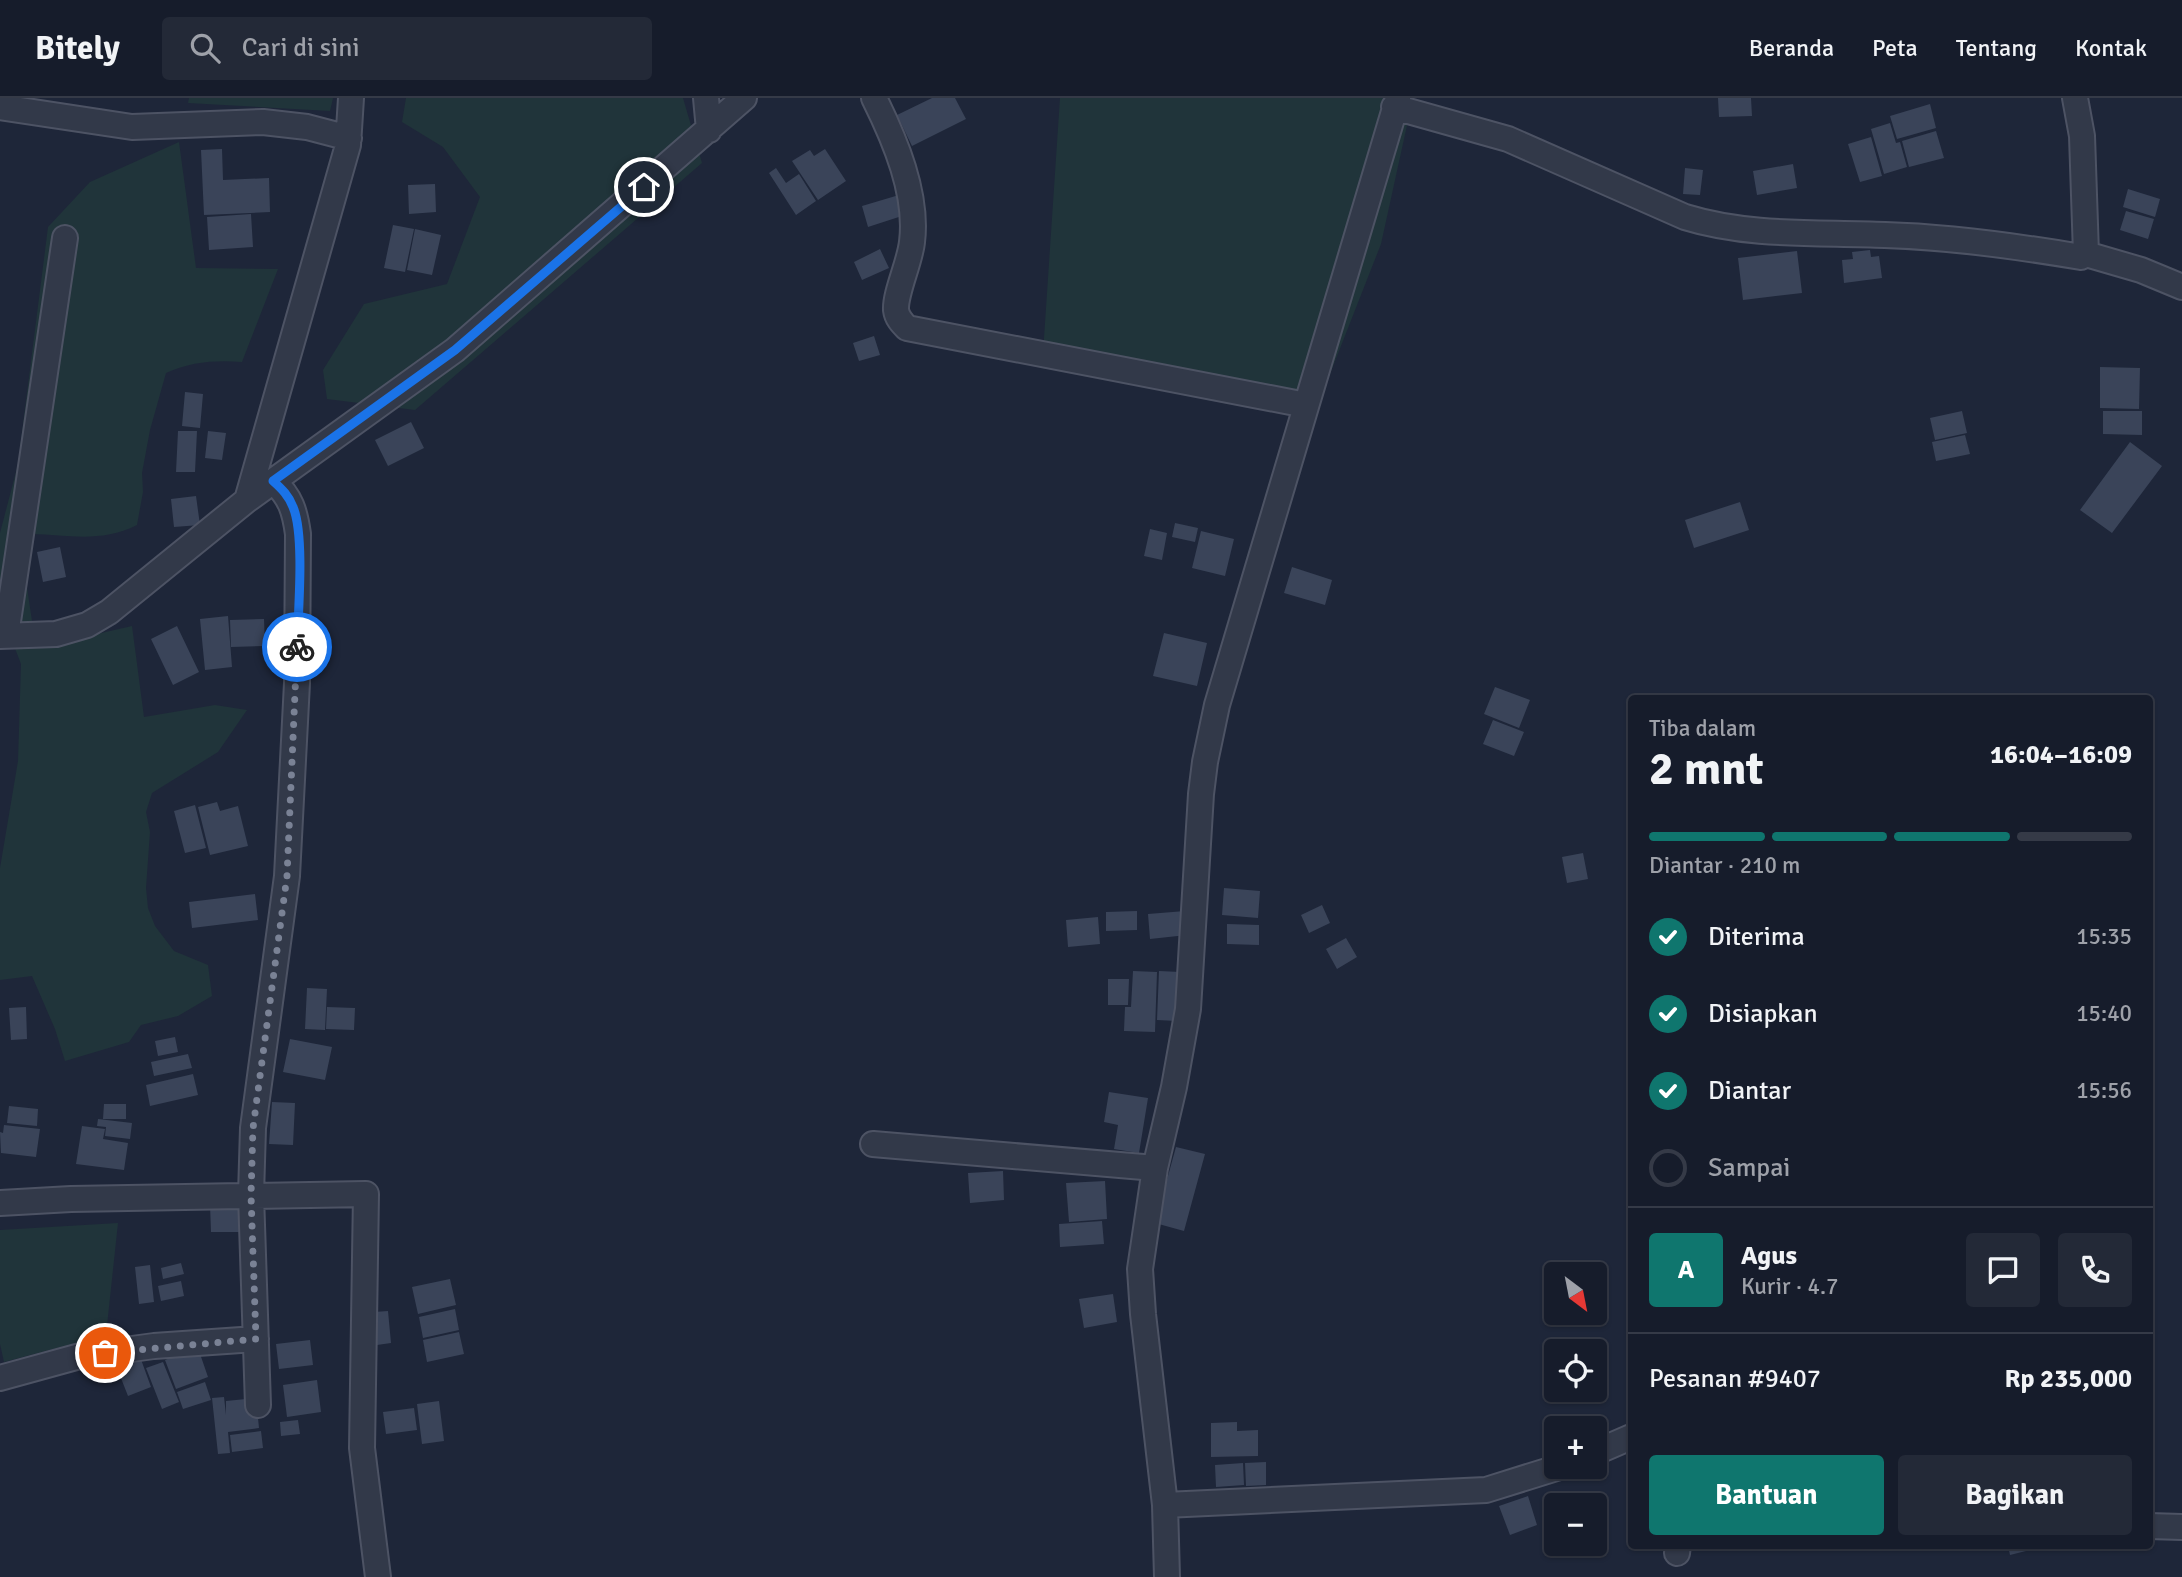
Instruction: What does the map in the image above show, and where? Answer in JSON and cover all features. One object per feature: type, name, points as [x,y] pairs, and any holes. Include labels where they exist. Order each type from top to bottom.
[{"type":"street","points":[[247,500],[349,138],[351,98]]},
{"type":"street","points":[[706,98],[709,130]]},
{"type":"street","points":[[65,238],[3,635],[56,634],[86,625],[126,600],[247,500],[455,350],[744,98]]},
{"type":"street","points":[[874,98],[899,149],[911,208],[912,243],[896,306],[898,317],[907,328],[1306,405]]},
{"type":"street","points":[[2075,98],[2082,136],[2085,254]]},
{"type":"street","points":[[1167,1577],[1165,1505],[1140,1288],[1142,1241],[1154,1168],[1174,1087],[1188,1009],[1201,794],[1210,736],[1396,103],[1507,139],[1685,217],[1707,224],[1776,232],[1887,235],[1977,242],[2081,257],[2085,254],[2141,270],[2182,286]]},
{"type":"street","points":[[0,107],[132,127],[197,122],[263,122],[307,127],[349,138]]},
{"type":"street","points":[[258,1405],[251,1195],[253,1128],[287,876],[297,683],[298,534],[291,501],[273,481]]},
{"type":"street","points":[[873,1144],[1154,1168]]},
{"type":"street","points":[[0,1203],[71,1199],[366,1194],[362,1448],[378,1577]]},
{"type":"street","points":[[0,1378],[80,1356],[154,1346],[256,1339]]},
{"type":"street","points":[[1607,1447],[1628,1438]]},
{"type":"street","points":[[1165,1505],[1486,1490],[1544,1472]]},
{"type":"street","points":[[2153,1526],[2182,1527]]},
{"type":"shaded area","points":[[189,98],[333,98],[330,111],[188,103]]},
{"type":"shaded area","points":[[406,98],[683,98],[702,163],[415,410],[327,399],[323,370],[364,304],[447,284],[480,197],[443,147],[402,122]]},
{"type":"shaded area","points":[[1060,98],[1413,98],[1381,244],[1319,402],[1042,368]]},
{"type":"shaded area","points":[[179,142],[196,268],[278,269],[242,362],[203,363],[166,373],[150,430],[137,525],[124,531],[98,536],[31,534],[24,567],[36,648],[132,626],[144,717],[215,705],[247,710],[218,752],[152,793],[146,812],[150,832],[146,888],[148,908],[155,926],[174,951],[208,965],[212,996],[178,1016],[141,1025],[129,1042],[65,1061],[55,1029],[32,976],[0,980],[0,868],[18,761],[21,664],[0,609],[0,533],[18,464],[48,227],[90,182]]},
{"type":"shaded area","points":[[118,1223],[106,1335],[4,1362],[0,1344],[0,1230]]},
{"type":"building","points":[[932,98],[955,98],[966,119],[912,146],[897,115]]},
{"type":"building","points":[[1718,98],[1751,98],[1752,116],[1719,117]]},
{"type":"building","points":[[1930,104],[1936,128],[1897,139],[1890,116]]},
{"type":"building","points":[[1890,123],[1896,143],[1900,142],[1907,167],[1884,174],[1871,129]]},
{"type":"building","points":[[1936,131],[1944,158],[1909,167],[1902,141]]},
{"type":"building","points":[[1871,137],[1882,176],[1860,182],[1848,144]]},
{"type":"building","points":[[222,149],[223,180],[269,178],[270,212],[204,215],[201,150]]},
{"type":"building","points":[[825,149],[846,181],[818,200],[792,161],[810,150],[814,156]]},
{"type":"building","points":[[1793,164],[1797,188],[1757,195],[1753,171]]},
{"type":"building","points":[[776,168],[786,183],[799,174],[816,201],[796,215],[769,173]]},
{"type":"building","points":[[1685,168],[1703,170],[1700,195],[1683,194]]},
{"type":"building","points":[[435,184],[436,212],[409,214],[408,185]]},
{"type":"building","points":[[2128,189],[2160,199],[2155,217],[2123,207]]},
{"type":"building","points":[[899,195],[905,215],[868,227],[862,206]]},
{"type":"building","points":[[2126,211],[2154,219],[2148,239],[2120,230]]},
{"type":"building","points":[[251,214],[253,247],[209,250],[207,217]]},
{"type":"building","points":[[393,225],[414,229],[405,272],[384,268]]},
{"type":"building","points":[[415,229],[441,235],[432,275],[407,270]]},
{"type":"building","points":[[880,249],[889,268],[862,280],[854,262]]},
{"type":"building","points":[[1870,250],[1871,257],[1879,256],[1882,278],[1844,283],[1842,260],[1853,259],[1852,252]]},
{"type":"building","points":[[1797,251],[1802,293],[1743,300],[1738,258]]},
{"type":"building","points":[[874,336],[880,355],[859,361],[853,343]]},
{"type":"building","points":[[2100,367],[2140,368],[2139,409],[2100,408]]},
{"type":"building","points":[[185,392],[203,394],[200,428],[182,426]]},
{"type":"building","points":[[1962,411],[1967,433],[1935,440],[1930,418]]},
{"type":"building","points":[[2103,411],[2142,411],[2142,435],[2103,434]]},
{"type":"building","points":[[411,422],[424,448],[388,466],[375,440]]},
{"type":"building","points":[[178,431],[197,431],[195,472],[176,472]]},
{"type":"building","points":[[208,431],[226,433],[222,460],[205,458]]},
{"type":"building","points":[[1965,435],[1970,454],[1936,461],[1932,442]]},
{"type":"building","points":[[2130,442],[2162,466],[2112,533],[2080,510]]},
{"type":"building","points":[[196,496],[200,525],[174,527],[171,499]]},
{"type":"building","points":[[1740,502],[1749,530],[1694,548],[1685,520]]},
{"type":"building","points":[[1175,523],[1198,528],[1195,542],[1172,537]]},
{"type":"building","points":[[1150,529],[1167,533],[1162,560],[1144,556]]},
{"type":"building","points":[[1201,531],[1234,539],[1225,576],[1192,568]]},
{"type":"building","points":[[60,547],[66,577],[43,582],[37,552]]},
{"type":"building","points":[[1292,567],[1332,580],[1325,605],[1284,593]]},
{"type":"building","points":[[228,616],[232,667],[205,670],[200,619]]},
{"type":"building","points":[[264,619],[265,646],[231,647],[230,620]]},
{"type":"building","points":[[177,626],[199,672],[173,685],[151,639]]},
{"type":"building","points":[[1164,633],[1207,643],[1197,686],[1153,676]]},
{"type":"building","points":[[1495,687],[1530,700],[1519,728],[1484,714]]},
{"type":"building","points":[[1493,720],[1524,732],[1514,756],[1483,744]]},
{"type":"building","points":[[217,802],[220,811],[238,806],[248,846],[210,855],[198,807]]},
{"type":"building","points":[[195,805],[206,848],[185,853],[174,811]]},
{"type":"building","points":[[1583,853],[1588,879],[1567,883],[1562,857]]},
{"type":"building","points":[[1224,888],[1260,891],[1258,918],[1222,915]]},
{"type":"building","points":[[255,894],[258,920],[192,928],[189,902]]},
{"type":"building","points":[[1322,905],[1330,923],[1309,933],[1301,915]]},
{"type":"building","points":[[1137,911],[1137,930],[1106,931],[1106,912]]},
{"type":"building","points":[[1185,911],[1187,935],[1150,939],[1148,914]]},
{"type":"building","points":[[1098,917],[1100,944],[1068,947],[1066,920]]},
{"type":"building","points":[[1227,924],[1259,925],[1259,945],[1227,944]]},
{"type":"building","points":[[1346,938],[1357,957],[1337,969],[1326,949]]},
{"type":"building","points":[[1133,971],[1157,972],[1155,1032],[1124,1031],[1125,1007],[1131,1007]]},
{"type":"building","points":[[1159,971],[1180,972],[1177,1021],[1157,1020]]},
{"type":"building","points":[[1108,979],[1129,979],[1128,1005],[1108,1005]]},
{"type":"building","points":[[307,988],[327,989],[325,1030],[305,1029]]},
{"type":"building","points":[[26,1007],[27,1039],[11,1040],[9,1008]]},
{"type":"building","points":[[327,1007],[355,1008],[354,1030],[326,1029]]},
{"type":"building","points":[[175,1037],[178,1052],[158,1056],[155,1041]]},
{"type":"building","points":[[290,1039],[332,1047],[325,1080],[283,1072]]},
{"type":"building","points":[[188,1054],[192,1068],[154,1076],[151,1062]]},
{"type":"building","points":[[193,1074],[198,1095],[150,1106],[146,1085]]},
{"type":"building","points":[[1109,1092],[1148,1098],[1139,1153],[1114,1149],[1118,1125],[1104,1122]]},
{"type":"building","points":[[272,1102],[295,1103],[293,1145],[269,1144]]},
{"type":"building","points":[[104,1104],[126,1104],[126,1119],[103,1119]]},
{"type":"building","points":[[9,1106],[38,1109],[37,1126],[7,1123]]},
{"type":"building","points":[[98,1119],[132,1123],[130,1139],[105,1136],[106,1127],[97,1126]]},
{"type":"building","points":[[4,1125],[40,1129],[36,1157],[1,1153],[0,1132],[3,1133]]},
{"type":"building","points":[[82,1126],[105,1129],[103,1139],[128,1143],[124,1170],[76,1164]]},
{"type":"building","points":[[1176,1147],[1205,1154],[1184,1231],[1155,1223]]},
{"type":"building","points":[[1003,1171],[1004,1200],[970,1203],[968,1173]]},
{"type":"building","points":[[1105,1181],[1107,1219],[1069,1222],[1066,1183]]},
{"type":"building","points":[[242,1203],[243,1232],[211,1232],[210,1204]]},
{"type":"building","points":[[1102,1221],[1104,1244],[1060,1247],[1059,1224]]},
{"type":"building","points":[[181,1263],[184,1274],[163,1279],[161,1268]]},
{"type":"building","points":[[150,1265],[154,1302],[139,1304],[135,1267]]},
{"type":"building","points":[[450,1279],[456,1305],[418,1314],[412,1287]]},
{"type":"building","points":[[181,1281],[184,1296],[161,1301],[158,1286]]},
{"type":"building","points":[[1113,1294],[1117,1322],[1084,1328],[1079,1299]]},
{"type":"building","points":[[455,1309],[459,1330],[423,1338],[419,1317]]},
{"type":"building","points":[[388,1311],[391,1343],[377,1345],[374,1312]]},
{"type":"building","points":[[459,1332],[464,1354],[427,1362],[423,1340]]},
{"type":"building","points":[[310,1340],[313,1365],[279,1369],[276,1344]]},
{"type":"building","points":[[198,1348],[208,1377],[176,1389],[165,1360]]},
{"type":"building","points":[[139,1354],[151,1387],[128,1396],[115,1363]]},
{"type":"building","points":[[163,1362],[179,1402],[162,1409],[146,1368]]},
{"type":"building","points":[[317,1380],[321,1412],[287,1417],[283,1385]]},
{"type":"building","points":[[205,1382],[211,1400],[183,1409],[177,1392]]},
{"type":"building","points":[[224,1397],[226,1415],[226,1401],[256,1398],[259,1428],[228,1432],[230,1453],[218,1454],[212,1398]]},
{"type":"building","points":[[439,1401],[444,1441],[422,1444],[417,1404]]},
{"type":"building","points":[[414,1408],[417,1430],[386,1434],[383,1412]]},
{"type":"building","points":[[298,1420],[300,1434],[281,1436],[280,1422]]},
{"type":"building","points":[[1237,1422],[1237,1431],[1258,1430],[1258,1456],[1211,1457],[1211,1423]]},
{"type":"building","points":[[261,1431],[263,1448],[232,1452],[230,1435]]},
{"type":"building","points":[[1266,1462],[1266,1485],[1246,1486],[1245,1463]]},
{"type":"building","points":[[1243,1463],[1244,1485],[1216,1487],[1215,1465]]},
{"type":"building","points":[[1528,1496],[1537,1525],[1510,1535],[1499,1506]]},
{"type":"building","points":[[2009,1549],[2034,1549],[2010,1555]]},
{"type":"way so far","points":[[105,1353],[154,1346],[256,1339],[251,1195],[253,1128],[287,876],[297,647]]},
{"type":"route","points":[[297,647],[298,534],[295,510],[283,489],[273,481],[455,350],[644,187]]}]
